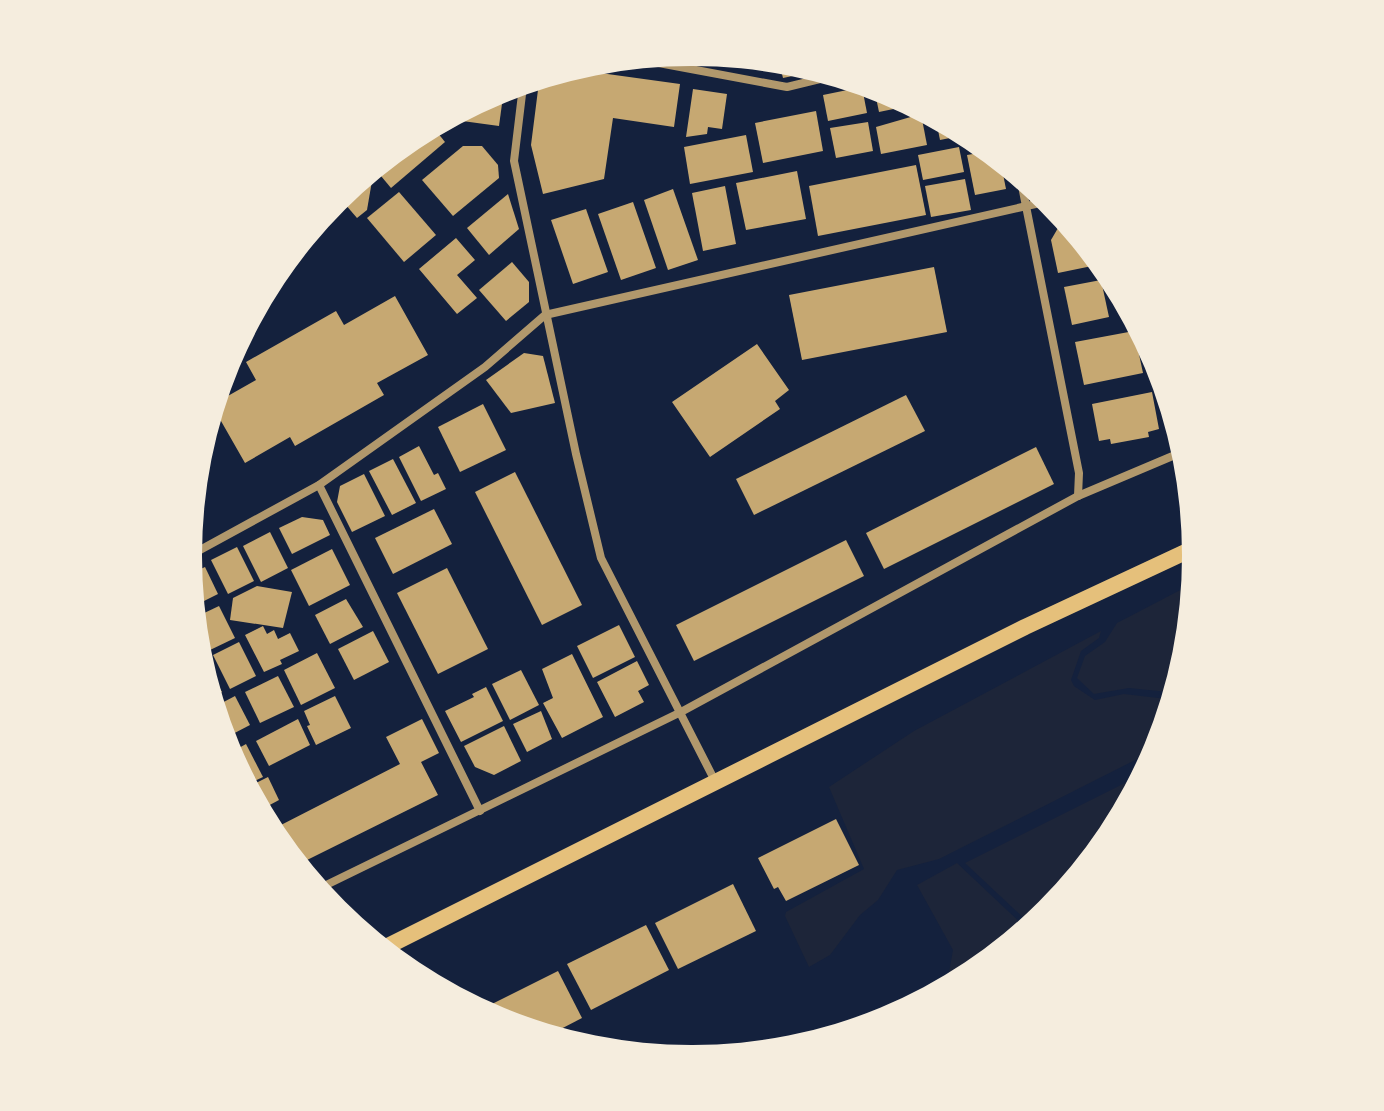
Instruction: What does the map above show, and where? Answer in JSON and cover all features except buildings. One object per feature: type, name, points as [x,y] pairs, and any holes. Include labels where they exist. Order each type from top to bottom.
[{"type":"main road","points":[[393,943],[1011,634],[1182,554]]},
{"type":"street","points":[[677,66],[787,87],[811,81]]},
{"type":"street","points":[[522,97],[514,161],[545,315],[601,558],[716,784]]},
{"type":"street","points":[[1024,196],[1079,473],[1078,496]]},
{"type":"street","points":[[202,549],[319,485],[485,367],[545,315],[1033,204]]},
{"type":"street","points":[[329,884],[681,712],[1078,496],[1171,457]]},
{"type":"street","points":[[319,485],[480,811]]},
{"type":"shaded area","points":[[1180,590],[1172,651],[1162,691],[1129,688],[1094,694],[1077,678],[1085,656],[1105,642],[1117,623]]},
{"type":"shaded area","points":[[1101,631],[1099,638],[1081,651],[1071,680],[1074,686],[1095,700],[1124,694],[1160,698],[1137,759],[939,859],[897,870],[878,900],[860,915],[830,955],[809,967],[785,916],[786,912],[864,869],[829,787],[914,731]]},
{"type":"shaded area","points":[[1125,783],[1080,853],[1022,917],[965,863]]},
{"type":"shaded area","points":[[957,863],[1018,921],[949,972],[953,950],[917,885]]}]
